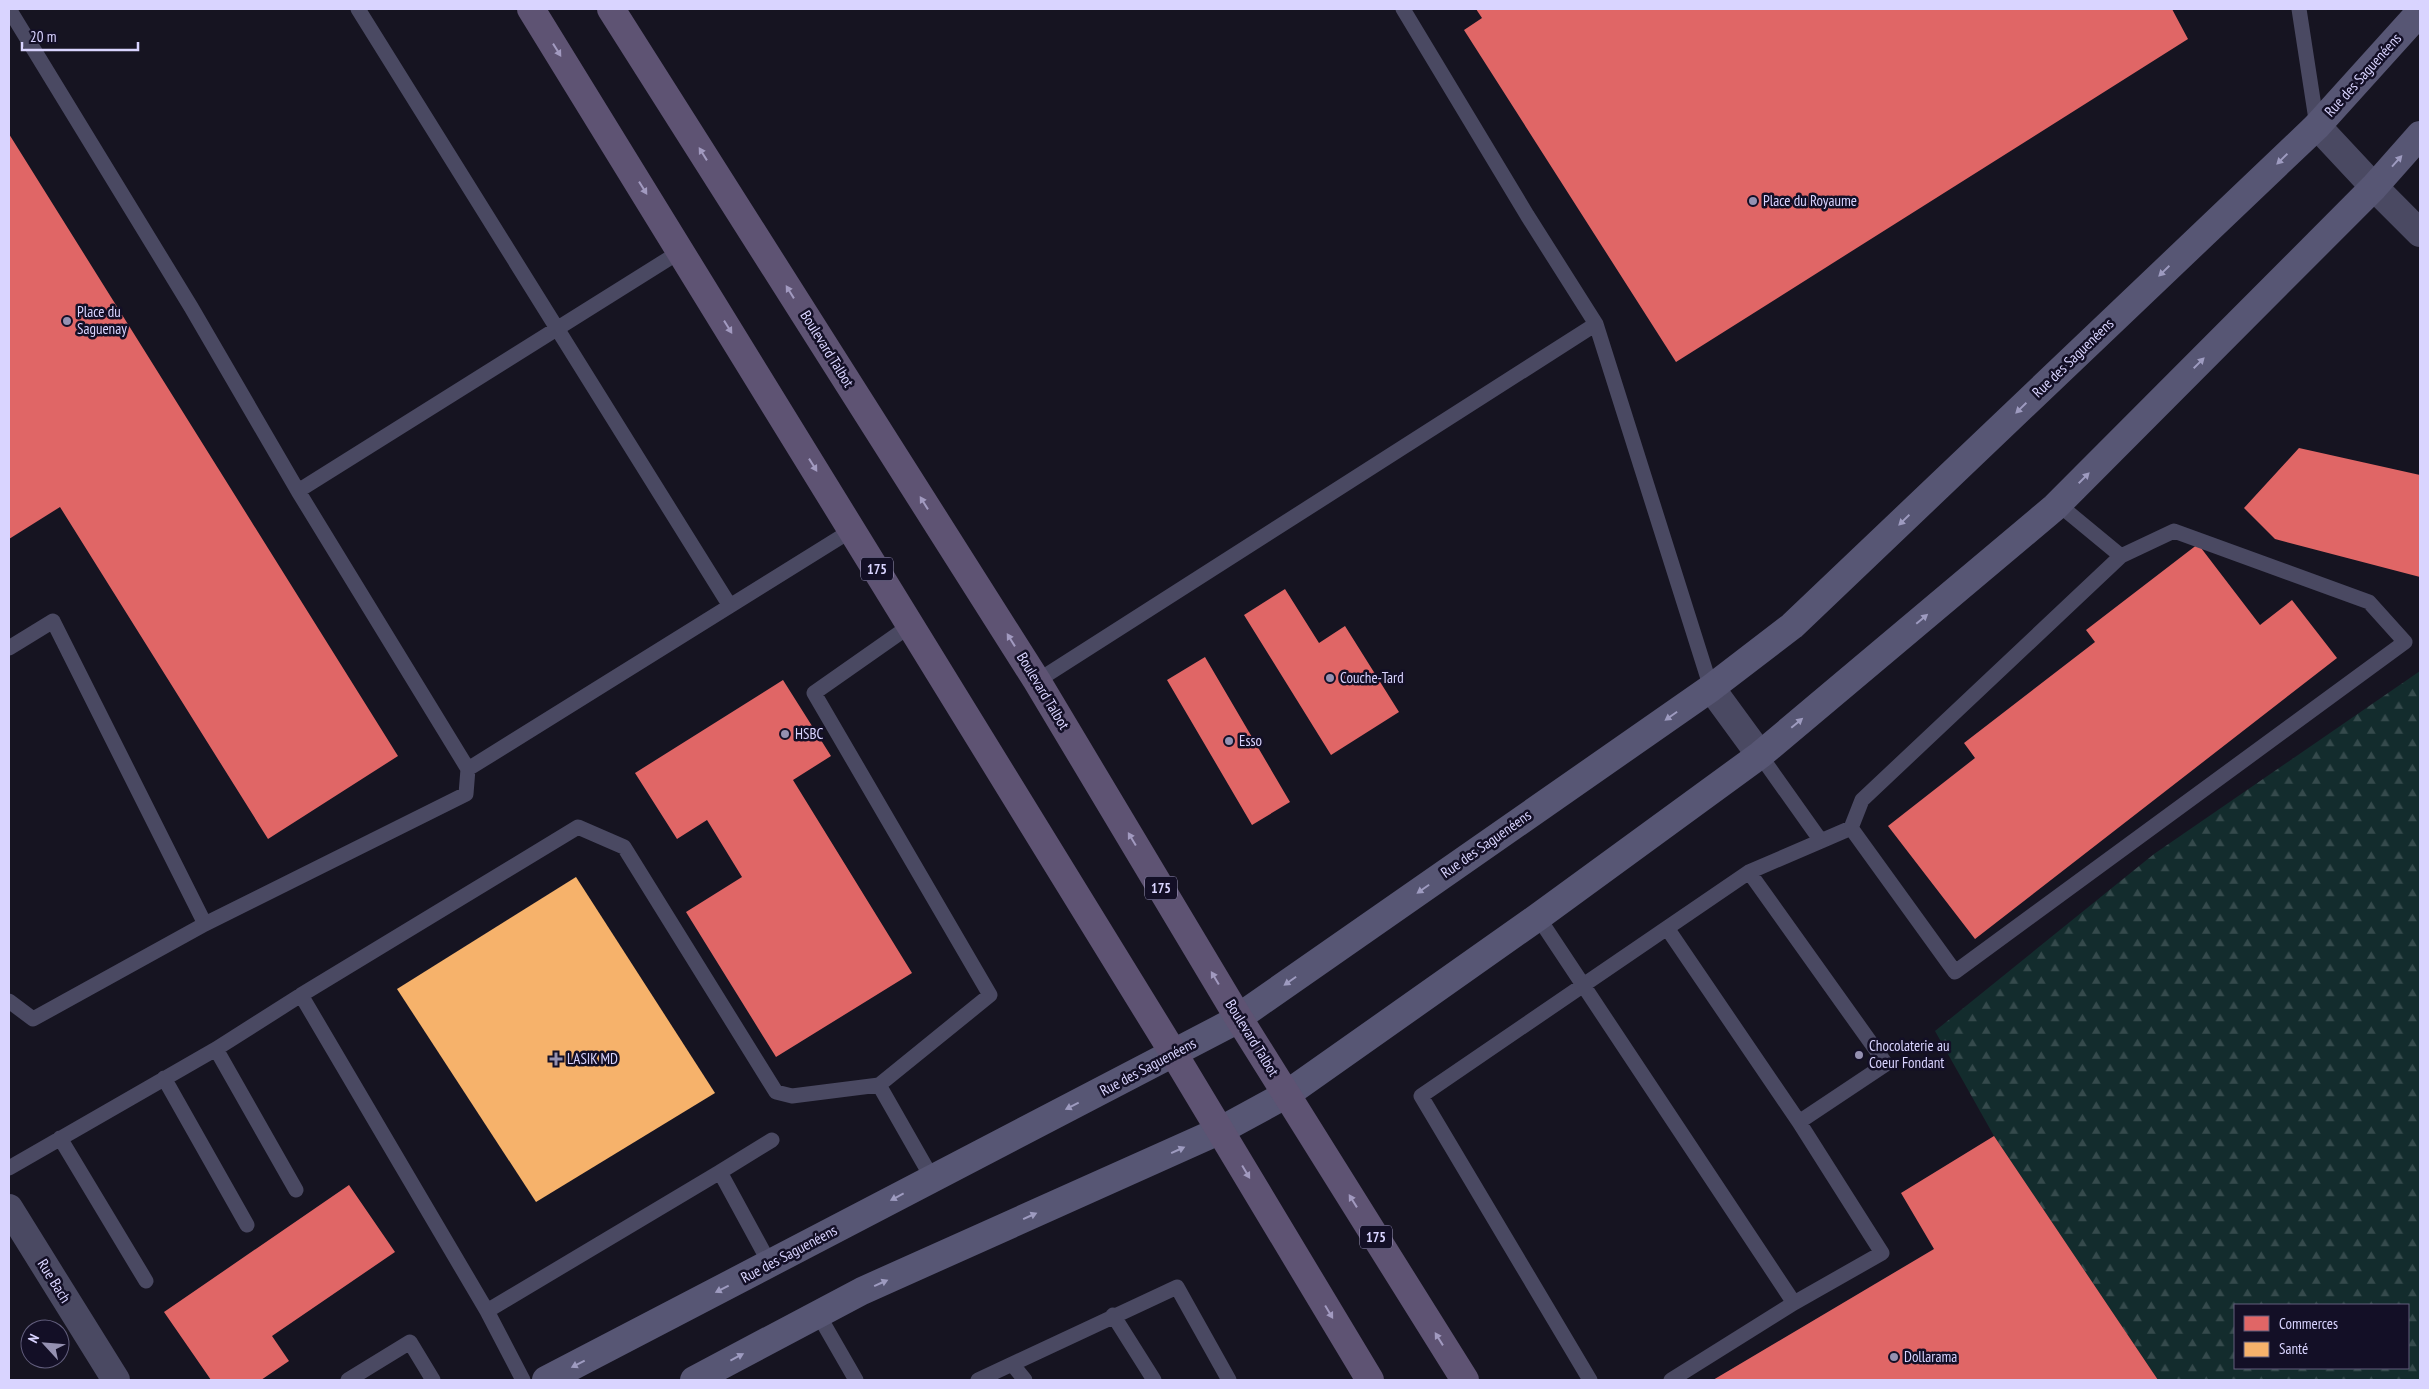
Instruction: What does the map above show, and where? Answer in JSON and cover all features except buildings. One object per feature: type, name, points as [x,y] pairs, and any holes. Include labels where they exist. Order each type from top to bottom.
[{"type":"main road","name":"175","points":[[532,9],[1174,1054],[1220,1130],[1362,1377]]},
{"type":"main road","name":"Boulevard Talbot","points":[[611,9],[1037,681],[1238,1017],[1465,1380]]},
{"type":"street","name":"Rue des Saguenéens","points":[[546,1380],[1174,1054],[1238,1017],[1711,688],[1792,626],[2317,126],[2420,12]]},
{"type":"street","points":[[2317,126],[2420,233]]},
{"type":"street","points":[[694,1380],[862,1291],[1220,1130],[1287,1094],[1538,917],[1760,755],[2058,504],[2374,187],[2420,135]]},
{"type":"street","points":[[1711,688],[1760,755]]},
{"type":"street","name":"Rue Bach","points":[[9,1208],[116,1380]]},
{"type":"lane","points":[[9,9],[186,299],[298,490],[468,769],[466,794],[205,924],[33,1019],[9,1001]]},
{"type":"lane","points":[[358,9],[730,606]]},
{"type":"lane","points":[[1403,9],[1527,215],[1596,324],[1711,688]]},
{"type":"lane","points":[[2299,9],[2317,126]]},
{"type":"lane","points":[[298,490],[681,250]]},
{"type":"lane","points":[[1037,681],[1596,324]]},
{"type":"lane","points":[[2058,504],[2121,556]]},
{"type":"lane","points":[[468,769],[852,530]]},
{"type":"lane","points":[[1590,1380],[1422,1096],[1749,872],[1851,828],[1862,800],[2121,556],[2174,531],[2370,602],[2405,642],[1955,972],[1851,828]]},
{"type":"lane","points":[[9,648],[53,622],[205,924]]},
{"type":"lane","points":[[9,1168],[216,1049],[301,995],[578,827],[624,847],[776,1092],[792,1096],[879,1085],[990,995],[814,693],[911,625]]},
{"type":"lane","points":[[1760,755],[1821,841]]},
{"type":"lane","points":[[1749,872],[1886,1064],[1800,1122]]},
{"type":"lane","points":[[1538,917],[1794,1302]]},
{"type":"lane","points":[[1667,928],[1800,1122],[1882,1253],[1794,1302],[1671,1380]]},
{"type":"lane","points":[[301,995],[487,1311],[523,1380]]},
{"type":"lane","points":[[216,1049],[296,1190]]},
{"type":"lane","points":[[164,1078],[247,1225]]},
{"type":"lane","points":[[879,1085],[932,1178]]},
{"type":"lane","points":[[60,1138],[146,1281]]},
{"type":"lane","points":[[487,1311],[772,1140]]},
{"type":"lane","points":[[720,1172],[770,1264]]},
{"type":"lane","points":[[978,1380],[1113,1315],[1177,1287],[1230,1380]]},
{"type":"lane","points":[[818,1314],[856,1380]]},
{"type":"lane","points":[[1113,1315],[1154,1380]]},
{"type":"lane","points":[[348,1380],[410,1342],[433,1380]]},
{"type":"lane","points":[[1012,1364],[1025,1380]]},
{"type":"green space","points":[[2420,671],[2420,1380],[2158,1380],[1994,1136],[1935,1031],[2154,854]]},
{"type":"place","name":"Place du Royaume","points":[[1753,201]]},
{"type":"place","name":"Place du Saguenay","points":[[67,321]]},
{"type":"place","name":"Couche-Tard","points":[[1330,678]]},
{"type":"place","name":"HSBC","points":[[785,734]]},
{"type":"place","name":"Esso","points":[[1229,741]]},
{"type":"place","name":"Chocolaterie au Coeur Fondant","points":[[1859,1055]]},
{"type":"place","name":"LASIK MD","points":[[556,1059]]},
{"type":"place","name":"Dollarama","points":[[1894,1357]]}]
